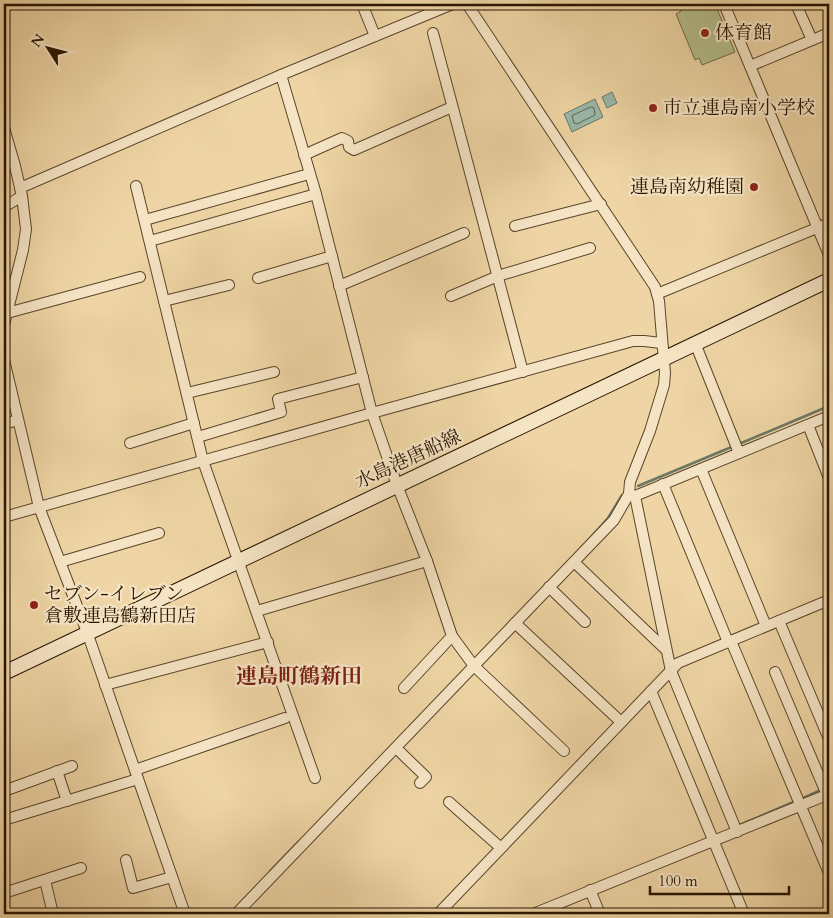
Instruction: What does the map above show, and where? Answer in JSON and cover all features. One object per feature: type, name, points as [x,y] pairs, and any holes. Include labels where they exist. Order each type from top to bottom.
[{"type":"main road","name":"水島港唐船線","points":[[4,673],[829,280]]},
{"type":"street","points":[[362,4],[375,36]]},
{"type":"street","points":[[4,207],[21,192],[281,75],[453,4]]},
{"type":"street","points":[[467,4],[656,287],[665,373],[662,393],[650,431],[630,482],[671,671],[736,829]]},
{"type":"street","points":[[724,4],[829,255]]},
{"type":"street","points":[[796,4],[812,40]]},
{"type":"street","points":[[433,33],[523,372]]},
{"type":"street","points":[[750,66],[829,33]]},
{"type":"street","points":[[281,75],[316,194],[372,413],[397,485],[427,561],[452,636],[472,663],[564,751]]},
{"type":"street","points":[[304,155],[342,138],[348,141],[349,147],[354,150],[452,107]]},
{"type":"street","points":[[4,128],[21,192],[26,229],[4,325]]},
{"type":"street","points":[[144,220],[309,174]]},
{"type":"street","points":[[136,186],[203,461],[315,778]]},
{"type":"street","points":[[150,241],[316,194]]},
{"type":"street","points":[[515,226],[601,204]]},
{"type":"street","points":[[658,294],[829,223]]},
{"type":"street","points":[[339,286],[464,233]]},
{"type":"street","points":[[451,296],[498,276],[590,248]]},
{"type":"street","points":[[258,278],[332,256]]},
{"type":"street","points":[[7,313],[140,277]]},
{"type":"street","points":[[164,301],[229,285]]},
{"type":"street","points":[[4,517],[633,341],[644,340],[661,344]]},
{"type":"street","points":[[695,344],[737,448]]},
{"type":"street","points":[[4,360],[7,385],[40,507],[87,632],[185,914]]},
{"type":"street","points":[[187,393],[274,372]]},
{"type":"street","points":[[198,437],[281,412],[278,399],[363,377]]},
{"type":"street","points":[[236,914],[396,748],[472,663],[515,623],[614,520],[632,495],[701,468],[737,448],[829,416]]},
{"type":"street","points":[[4,424],[18,420]]},
{"type":"street","points":[[130,442],[194,423]]},
{"type":"street","points":[[808,424],[829,478]]},
{"type":"street","points":[[701,468],[766,626]]},
{"type":"street","points":[[663,484],[829,873]]},
{"type":"street","points":[[60,562],[159,533]]},
{"type":"street","points":[[257,611],[427,561]]},
{"type":"street","points":[[574,562],[666,650]]},
{"type":"street","points":[[549,587],[585,622]]},
{"type":"street","points":[[438,914],[678,663],[829,600]]},
{"type":"street","points":[[779,621],[829,739]]},
{"type":"street","points":[[515,623],[621,722]]},
{"type":"street","points":[[404,688],[452,636]]},
{"type":"street","points":[[105,685],[268,642]]},
{"type":"street","points":[[533,914],[826,792],[775,672]]},
{"type":"street","points":[[651,691],[744,914]]},
{"type":"street","points":[[4,820],[67,801],[285,718]]},
{"type":"street","points":[[396,748],[426,777]]},
{"type":"street","points":[[4,791],[72,766]]},
{"type":"street","points":[[57,771],[67,801]]},
{"type":"street","points":[[449,802],[501,848]]},
{"type":"street","points":[[126,860],[133,888],[172,877]]},
{"type":"street","points":[[4,893],[81,868]]},
{"type":"street","points":[[45,880],[53,914]]},
{"type":"street","points":[[590,890],[600,914]]},
{"type":"green space","name":"体育館","points":[[687,4],[715,4],[735,52],[702,65],[699,58],[695,60],[676,14],[681,11],[680,7]]},
{"type":"water","points":[[612,92],[617,103],[607,108],[602,97]]},
{"type":"water","points":[[595,99],[603,117],[572,132],[564,114]]},
{"type":"waterway","points":[[739,444],[829,406]]},
{"type":"waterway","points":[[638,486],[734,446]]},
{"type":"waterway","points":[[582,547],[608,518],[622,495]]},
{"type":"waterway","points":[[801,799],[821,790]]},
{"type":"waterway","points":[[737,826],[796,801]]},
{"type":"waterway","points":[[270,871],[299,841]]},
{"type":"waterway","points":[[523,914],[530,911]]},
{"type":"place","name":"体育館","points":[[705,33]]},
{"type":"place","name":"市立連島南小学校","points":[[653,108]]},
{"type":"place","name":"連島南幼稚園","points":[[754,187]]},
{"type":"place","name":"セブン‐イレブン 倉敷連島鶴新田店","points":[[34,605]]},
{"type":"district","name":"連島町鶴新田","points":[[299,676]]}]
